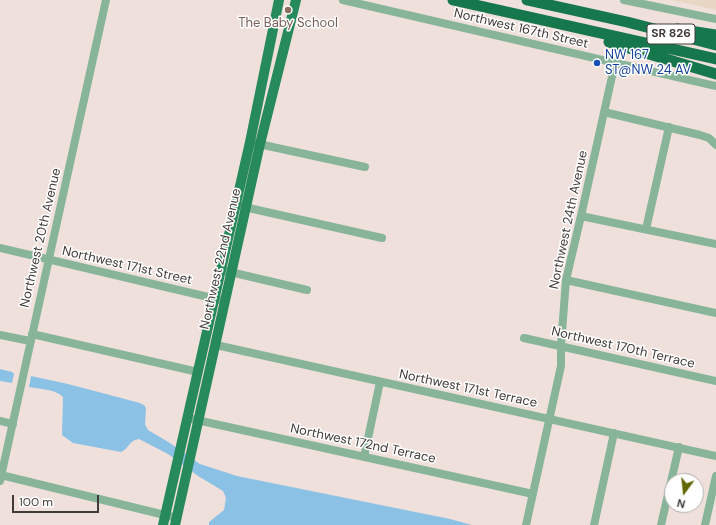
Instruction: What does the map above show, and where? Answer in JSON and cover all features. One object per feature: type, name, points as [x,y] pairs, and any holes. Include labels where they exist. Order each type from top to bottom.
[{"type":"highway","name":"SR 826","points":[[453,0],[716,59]]},
{"type":"highway","name":"SR 826","points":[[527,0],[627,22],[716,45]]},
{"type":"highway","points":[[627,22],[716,35]]},
{"type":"highway","points":[[560,24],[602,39],[716,74]]},
{"type":"main road","name":"Northwest 22nd Avenue","points":[[164,520],[250,142],[278,0]]},
{"type":"main road","name":"Northwest 22nd Avenue","points":[[176,522],[260,144],[296,0]]},
{"type":"street","name":"Northwest 20th Avenue","points":[[1,478],[106,0]]},
{"type":"street","name":"Northwest 167th Street","points":[[343,0],[716,86]]},
{"type":"street","points":[[624,0],[653,3],[716,19]]},
{"type":"street","name":"Northwest 24th Avenue","points":[[526,525],[561,366],[560,345],[566,280],[615,63]]},
{"type":"street","points":[[604,112],[668,126],[709,138],[716,145]]},
{"type":"street","points":[[646,229],[668,126]]},
{"type":"street","points":[[250,142],[365,167]]},
{"type":"street","points":[[235,205],[382,238]]},
{"type":"street","points":[[581,216],[716,244]]},
{"type":"street","name":"Northwest 171st Street","points":[[0,248],[225,301]]},
{"type":"street","points":[[221,270],[307,290]]},
{"type":"street","points":[[566,280],[716,313]]},
{"type":"street","points":[[0,335],[31,338],[198,372]]},
{"type":"street","name":"Northwest 170th Terrace","points":[[524,338],[716,381]]},
{"type":"street","name":"Northwest 171st Terrace","points":[[216,344],[380,382],[716,456]]},
{"type":"street","points":[[364,456],[380,382]]},
{"type":"street","name":"Northwest 172nd Terrace","points":[[188,418],[533,494]]},
{"type":"street","points":[[0,421],[13,424]]},
{"type":"street","points":[[594,525],[614,433]]},
{"type":"street","points":[[661,525],[679,447]]},
{"type":"street","points":[[705,525],[716,476]]},
{"type":"street","points":[[1,478],[176,522]]},
{"type":"shaded area","points":[[672,0],[716,0],[716,10]]},
{"type":"water","points":[[0,369],[12,372],[14,374],[12,383],[0,381]]},
{"type":"water","points":[[31,376],[140,403],[145,406],[146,409],[145,424],[148,430],[200,464],[237,476],[450,519],[472,525],[209,525],[209,522],[224,510],[226,498],[223,491],[198,476],[168,454],[139,439],[133,441],[124,451],[121,452],[73,443],[62,435],[63,397],[56,392],[29,387]]},
{"type":"place","name":"The Baby School","points":[[288,10]]},
{"type":"place","name":"NW 167 ST@NW 24 AV","points":[[597,63]]}]
